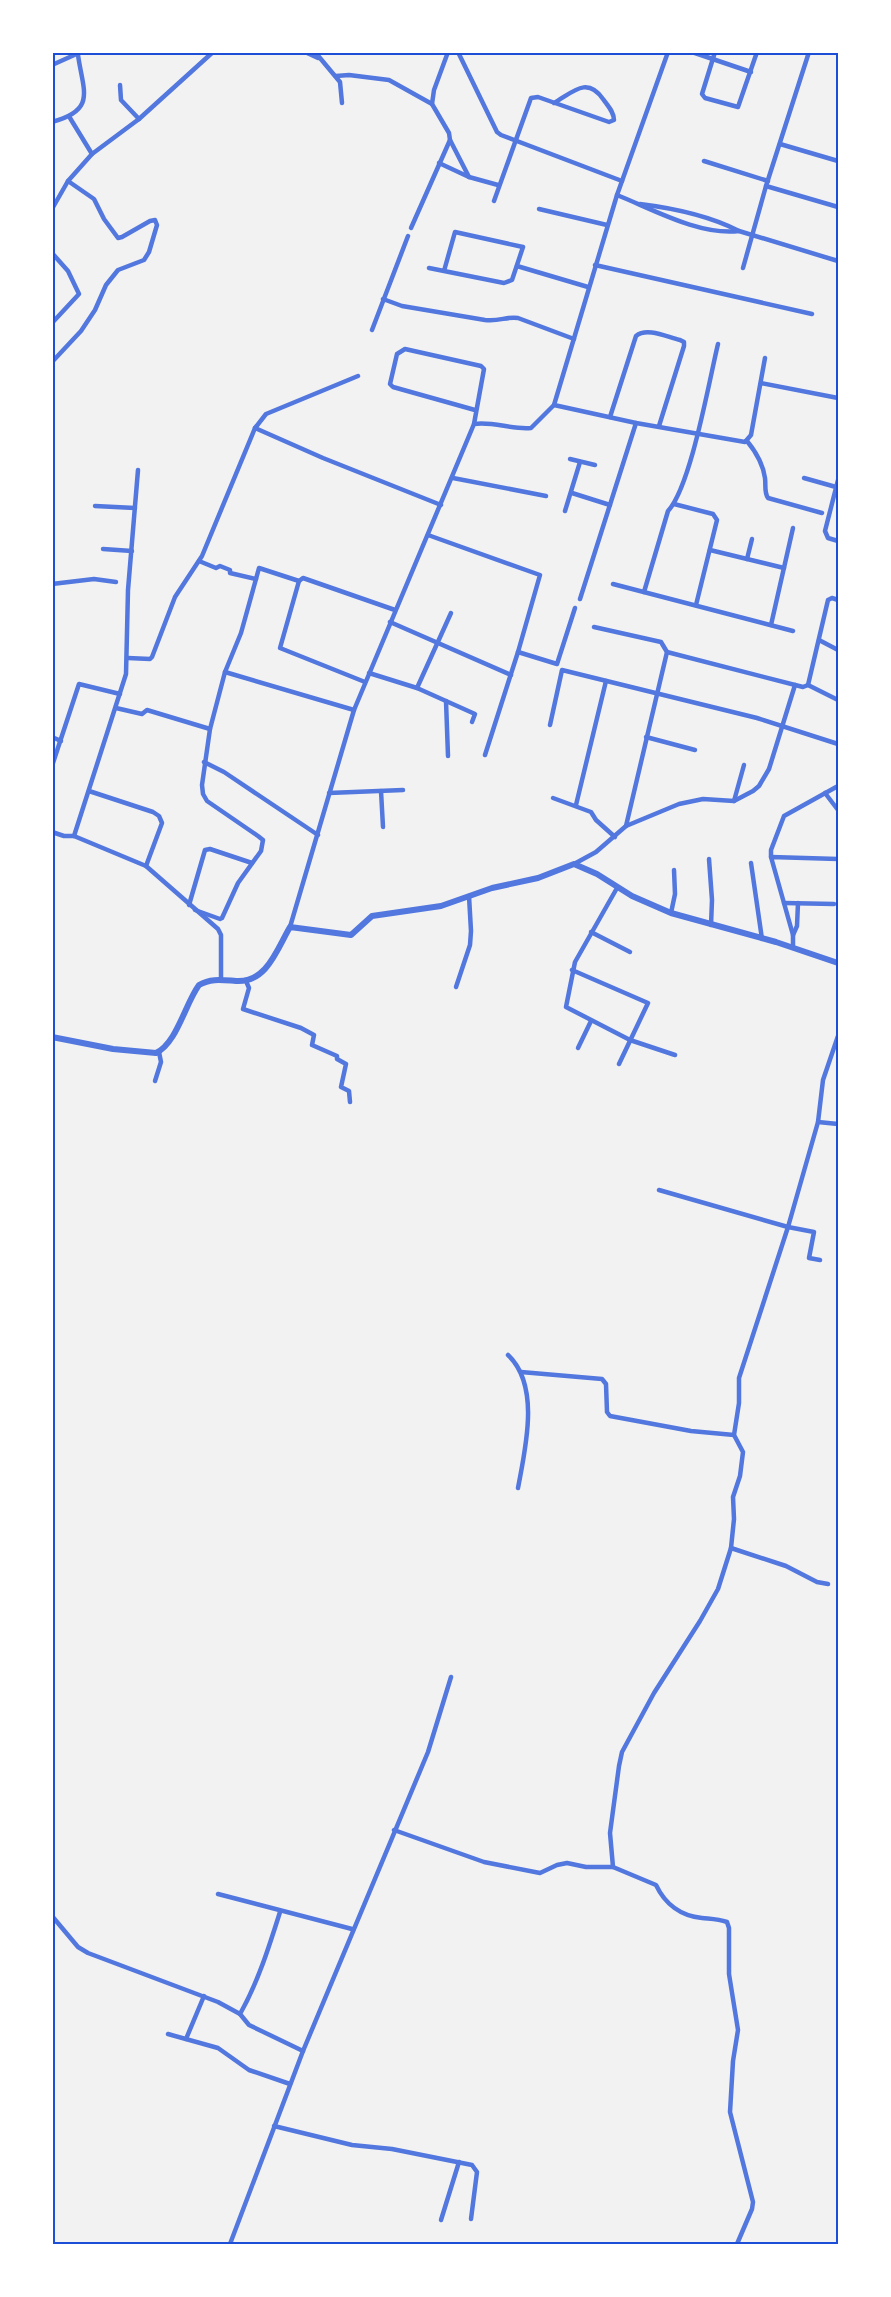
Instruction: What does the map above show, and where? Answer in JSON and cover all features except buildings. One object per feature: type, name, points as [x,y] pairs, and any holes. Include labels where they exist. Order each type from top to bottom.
[{"type":"street","points":[[52,209],[76,170],[92,154],[139,118],[213,52]]},
{"type":"street","points":[[305,52],[320,59]]},
{"type":"street","points":[[315,52],[336,76],[342,92],[342,103]]},
{"type":"street","points":[[432,104],[434,90],[447,52]]},
{"type":"street","points":[[458,52],[497,132],[515,141],[622,181]]},
{"type":"street","points":[[474,424],[490,423],[531,428],[554,405],[607,225],[668,52]]},
{"type":"street","points":[[692,52],[751,72]]},
{"type":"street","points":[[715,52],[702,90],[705,98],[738,107],[757,52]]},
{"type":"street","points":[[742,268],[809,52]]},
{"type":"street","points":[[52,65],[80,54],[85,94],[84,102],[70,118],[52,122]]},
{"type":"street","points":[[336,76],[349,75],[389,80],[432,104],[449,133],[450,140],[469,177]]},
{"type":"street","points":[[120,85],[122,100],[139,118]]},
{"type":"street","points":[[494,201],[531,98],[538,98],[609,122],[614,120],[614,115],[597,90],[586,86],[554,103]]},
{"type":"street","points":[[70,118],[92,154]]},
{"type":"street","points":[[411,228],[450,140]]},
{"type":"street","points":[[780,144],[838,161]]},
{"type":"street","points":[[705,160],[838,207]]},
{"type":"street","points":[[439,163],[469,177],[498,185]]},
{"type":"street","points":[[53,359],[81,331],[95,310],[106,285],[118,270],[144,260],[149,252],[157,225],[155,220],[150,221],[118,238],[104,219],[94,199],[68,181]]},
{"type":"street","points":[[617,195],[640,204],[658,215],[725,233],[739,231]]},
{"type":"street","points":[[640,204],[727,225],[739,231],[838,261]]},
{"type":"street","points":[[539,209],[607,225]]},
{"type":"street","points":[[429,268],[444,271],[507,283],[512,280],[523,249],[522,246],[458,232],[453,234],[444,271]]},
{"type":"street","points":[[372,330],[408,236]]},
{"type":"street","points":[[52,252],[68,271],[79,294],[52,323]]},
{"type":"street","points":[[595,265],[812,314]]},
{"type":"street","points":[[518,266],[588,287]]},
{"type":"street","points":[[383,299],[402,306],[497,322],[511,317],[518,318],[574,339]]},
{"type":"street","points":[[610,417],[636,336],[642,332],[649,332],[684,342],[659,426]]},
{"type":"street","points":[[644,592],[668,511],[674,504],[697,432],[718,344]]},
{"type":"street","points":[[52,1037],[124,1051],[150,1054],[159,1052],[172,1037],[199,985],[221,979],[246,981],[264,971],[290,927],[364,682],[453,478],[474,424],[484,369],[481,366],[405,349],[397,354],[390,384],[393,387],[476,410]]},
{"type":"street","points":[[747,441],[751,435],[765,358]]},
{"type":"street","points":[[128,658],[150,659],[152,657],[174,597],[199,561],[255,428],[266,414],[358,376]]},
{"type":"street","points":[[761,382],[838,398]]},
{"type":"street","points":[[554,405],[636,423],[747,441],[756,452],[762,465],[768,498],[822,513]]},
{"type":"street","points":[[580,599],[636,423]]},
{"type":"street","points":[[255,428],[441,505]]},
{"type":"street","points":[[570,459],[595,465]]},
{"type":"street","points":[[565,511],[580,462]]},
{"type":"street","points":[[74,836],[116,708],[128,658],[128,590],[138,470]]},
{"type":"street","points":[[453,478],[546,496]]},
{"type":"street","points":[[804,478],[836,487]]},
{"type":"street","points":[[838,480],[836,496],[825,531],[828,538],[838,541]]},
{"type":"street","points":[[572,493],[610,505]]},
{"type":"street","points":[[674,504],[716,517],[717,520],[696,606]]},
{"type":"street","points":[[95,506],[135,508]]},
{"type":"street","points":[[771,625],[793,528]]},
{"type":"street","points":[[428,536],[540,574],[485,755]]},
{"type":"street","points":[[747,559],[752,539]]},
{"type":"street","points":[[103,549],[132,551]]},
{"type":"street","points":[[710,550],[784,568]]},
{"type":"street","points":[[199,561],[216,568],[220,566],[230,570],[230,573],[256,579]]},
{"type":"street","points":[[195,910],[219,919],[222,918],[238,883],[261,851],[263,840],[207,801],[202,785],[204,762],[225,672],[241,633],[259,568],[299,581]]},
{"type":"street","points":[[364,682],[280,648],[299,581],[303,578],[321,583],[395,610]]},
{"type":"street","points":[[52,584],[94,579],[116,582]]},
{"type":"street","points":[[613,584],[793,631]]},
{"type":"street","points":[[808,685],[828,600],[832,598],[838,600]]},
{"type":"street","points":[[518,652],[557,664],[575,608]]},
{"type":"street","points":[[417,688],[451,613]]},
{"type":"street","points":[[390,622],[511,675]]},
{"type":"street","points":[[594,627],[661,642],[668,652],[803,687],[808,685],[838,700]]},
{"type":"street","points":[[819,640],[838,650]]},
{"type":"street","points":[[626,826],[668,652]]},
{"type":"street","points":[[550,725],[562,670],[783,726],[838,744]]},
{"type":"street","points":[[225,672],[354,710]]},
{"type":"street","points":[[369,673],[417,688],[476,714],[472,722]]},
{"type":"street","points":[[576,805],[606,681]]},
{"type":"street","points":[[52,766],[79,684],[120,694]]},
{"type":"street","points":[[290,927],[351,935],[372,916],[441,906],[492,888],[538,878],[574,864],[615,837],[626,826],[679,804],[694,800],[734,801],[748,795],[759,786],[769,769],[795,684]]},
{"type":"street","points":[[446,701],[448,756]]},
{"type":"street","points":[[116,708],[142,714],[147,710],[210,729]]},
{"type":"street","points":[[52,737],[62,741]]},
{"type":"street","points":[[646,737],[695,750]]},
{"type":"street","points":[[204,762],[224,772],[318,835]]},
{"type":"street","points":[[734,801],[744,765]]},
{"type":"street","points":[[793,947],[793,935],[771,850],[784,816],[838,786]]},
{"type":"street","points":[[329,793],[403,790]]},
{"type":"street","points":[[89,791],[159,816],[162,823],[146,866]]},
{"type":"street","points":[[381,791],[383,827]]},
{"type":"street","points":[[825,793],[838,810]]},
{"type":"street","points":[[553,798],[591,812],[599,823],[615,837]]},
{"type":"street","points":[[52,832],[74,836],[146,866],[218,929],[221,936],[221,979]]},
{"type":"street","points":[[189,906],[205,850],[210,849],[252,863]]},
{"type":"street","points":[[771,857],[838,859]]},
{"type":"street","points":[[709,859],[711,925]]},
{"type":"street","points":[[751,863],[762,939]]},
{"type":"street","points":[[574,864],[597,874],[617,888],[671,913],[793,947],[838,963]]},
{"type":"street","points":[[671,913],[675,894],[674,870]]},
{"type":"street","points":[[617,888],[574,962],[567,1007],[630,1040],[675,1055]]},
{"type":"street","points":[[456,987],[470,945],[469,896]]},
{"type":"street","points":[[784,903],[834,904]]},
{"type":"street","points":[[793,935],[797,926],[798,903]]},
{"type":"street","points":[[591,932],[630,952]]},
{"type":"street","points":[[573,970],[648,1003],[619,1064]]},
{"type":"street","points":[[246,981],[249,988],[243,1009],[301,1028],[314,1035],[312,1045],[338,1056],[337,1059],[346,1064],[341,1087],[349,1091],[350,1102]]},
{"type":"street","points":[[578,1048],[591,1021]]},
{"type":"street","points":[[613,1867],[610,1833],[622,1752],[654,1693],[718,1589],[730,1548],[734,1519],[733,1497],[740,1476],[742,1452],[734,1435],[739,1403],[739,1378],[788,1227],[818,1122],[823,1080],[838,1036]]},
{"type":"street","points":[[155,1081],[161,1062],[159,1052]]},
{"type":"street","points":[[818,1122],[838,1124]]},
{"type":"street","points":[[660,1190],[788,1227],[814,1232],[809,1258],[820,1260]]},
{"type":"street","points":[[508,1355],[521,1372],[528,1410],[518,1488]]},
{"type":"street","points":[[521,1372],[605,1380],[607,1412],[614,1417],[691,1431],[734,1435]]},
{"type":"street","points":[[730,1548],[786,1566],[817,1582],[828,1584]]},
{"type":"street","points":[[230,2244],[290,2084],[352,1929],[428,1752],[451,1677]]},
{"type":"street","points":[[394,1830],[484,1862],[540,1873],[567,1863],[586,1867],[613,1867],[656,1885],[663,1899],[679,1911],[701,1918],[717,1918],[727,1922],[729,1974],[738,2030],[733,2061],[730,2112],[753,2202],[737,2244]]},
{"type":"street","points":[[52,1858],[52,1867]]},
{"type":"street","points":[[218,1894],[352,1929]]},
{"type":"street","points":[[240,2014],[250,1997],[280,1912]]},
{"type":"street","points":[[52,1916],[78,1947],[88,1953],[204,1996],[240,2014],[249,2025],[303,2051]]},
{"type":"street","points":[[186,2039],[204,1996]]},
{"type":"street","points":[[168,2034],[218,2048],[249,2070],[290,2084]]},
{"type":"street","points":[[274,2126],[352,2145],[400,2150],[472,2165],[477,2172],[471,2219]]},
{"type":"street","points":[[441,2220],[459,2162]]}]
